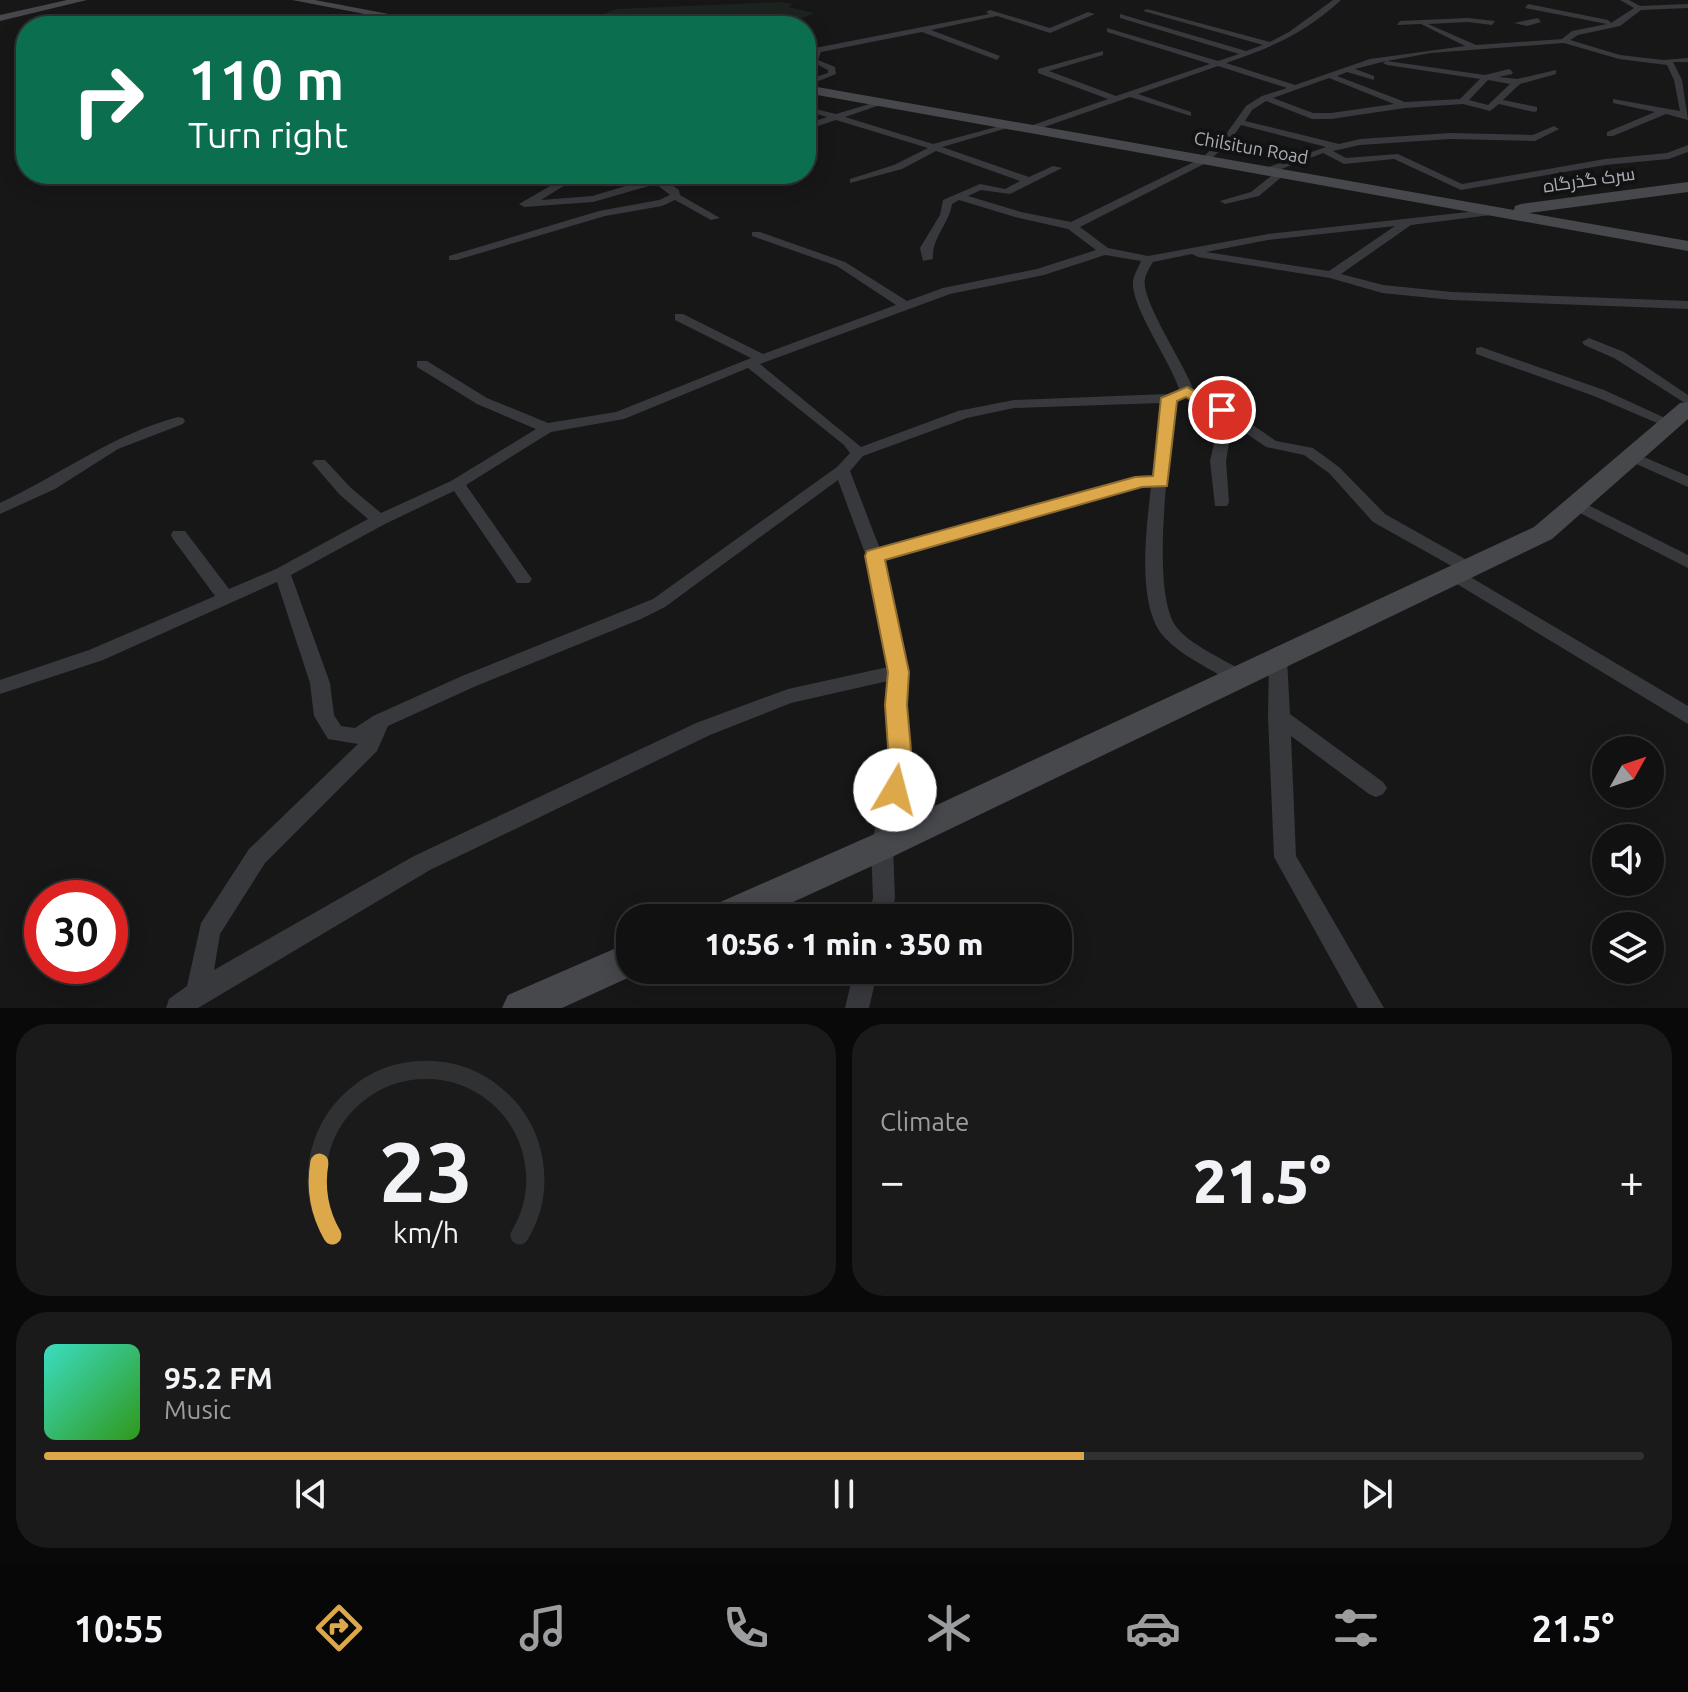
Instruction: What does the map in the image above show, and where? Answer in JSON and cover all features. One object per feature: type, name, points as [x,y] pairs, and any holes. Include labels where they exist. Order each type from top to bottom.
[{"type":"main road","points":[[0,18],[82,0]]},
{"type":"main road","points":[[297,0],[389,16]]},
{"type":"main road","name":"Chilsitun Road","points":[[816,91],[1688,246]]},
{"type":"main road","name":"سرک گذرگاه","points":[[1495,212],[1688,187]]},
{"type":"main road","points":[[752,904],[882,846],[1543,533],[1580,506],[1630,456],[1682,411]]},
{"type":"main road","points":[[521,1008],[616,965]]},
{"type":"street","points":[[1030,129],[1271,45],[1292,34],[1337,0]]},
{"type":"street","points":[[1624,0],[1639,8],[1688,6]]},
{"type":"street","points":[[1528,6],[1614,28]]},
{"type":"street","points":[[1564,41],[1569,35],[1614,28],[1639,8]]},
{"type":"street","points":[[1147,11],[1271,45]]},
{"type":"street","points":[[816,56],[818,50],[992,14],[1050,31],[1091,14]]},
{"type":"street","points":[[1123,16],[1245,53]]},
{"type":"street","points":[[1526,17],[1554,23]]},
{"type":"street","points":[[1400,23],[1468,20],[1492,24],[1472,27]]},
{"type":"street","points":[[1518,23],[1538,20]]},
{"type":"street","points":[[1420,23],[1474,47]]},
{"type":"street","points":[[1569,27],[1585,31]]},
{"type":"street","points":[[924,30],[997,58]]},
{"type":"street","points":[[1110,30],[1297,88]]},
{"type":"street","points":[[1072,226],[1205,160],[1227,139],[1249,108],[1265,98],[1370,61],[1474,47],[1564,41],[1623,58],[1669,63]]},
{"type":"street","points":[[1618,48],[1623,58]]},
{"type":"street","points":[[1100,53],[1041,71],[1116,99]]},
{"type":"street","points":[[1616,101],[1687,116],[1685,99],[1667,60],[1688,60]]},
{"type":"street","points":[[1370,61],[1413,67],[1509,72]]},
{"type":"street","points":[[816,62],[832,69],[832,74],[816,80]]},
{"type":"street","points":[[1347,69],[1371,78]]},
{"type":"street","points":[[1487,72],[1517,82]]},
{"type":"street","points":[[1464,102],[1487,72]]},
{"type":"street","points":[[1265,98],[1312,116],[1405,105],[1464,102],[1490,108],[1517,82],[1553,72]]},
{"type":"street","points":[[1330,76],[1405,105]]},
{"type":"street","points":[[1129,94],[1188,114]]},
{"type":"street","points":[[1496,101],[1534,109]]},
{"type":"street","points":[[816,124],[880,102]]},
{"type":"street","points":[[816,110],[842,116],[1029,181]]},
{"type":"street","points":[[1610,134],[1665,111]]},
{"type":"street","points":[[1239,122],[1331,149],[1344,161],[1395,156],[1461,187],[1605,162],[1669,156],[1688,148]]},
{"type":"street","points":[[854,181],[898,167],[927,154],[934,147],[1008,125]]},
{"type":"street","points":[[1225,201],[1255,194],[1273,172],[1302,156],[1331,149],[1450,136],[1535,138],[1554,129]]},
{"type":"street","points":[[927,259],[926,248],[945,215],[946,204],[980,187],[1006,192],[1057,168]]},
{"type":"street","points":[[560,184],[524,204],[593,199],[644,184]]},
{"type":"street","points":[[665,184],[674,189],[675,196]]},
{"type":"street","points":[[675,196],[715,218]]},
{"type":"street","points":[[453,258],[603,213],[662,203],[675,196]]},
{"type":"street","points":[[959,197],[1019,215],[1072,226],[1104,251],[1148,259],[1324,229],[1406,224],[1434,217],[1495,212]]},
{"type":"street","points":[[1331,275],[1406,224]]},
{"type":"street","points":[[756,234],[841,264],[907,307]]},
{"type":"street","points":[[0,687],[96,655],[282,573],[379,520],[457,484],[547,428],[629,412],[756,360],[947,291],[1040,272],[1104,251]]},
{"type":"street","points":[[1183,252],[1331,275],[1382,289],[1452,296],[1688,305]]},
{"type":"street","points":[[1148,259],[1138,281],[1140,292],[1187,391]]},
{"type":"street","points":[[679,317],[756,360],[858,453]]},
{"type":"street","points":[[1589,342],[1619,355],[1682,411]]},
{"type":"street","points":[[1481,351],[1599,393],[1682,411]]},
{"type":"street","points":[[422,364],[482,401],[547,428]]},
{"type":"street","points":[[282,573],[320,683],[324,716],[335,733],[358,736],[380,721],[659,603],[842,470],[858,453],[963,414],[1014,404],[1169,398],[1187,391],[1206,399],[1279,447],[1308,451],[1334,470],[1379,518],[1688,716]]},
{"type":"street","points":[[1169,398],[1155,561],[1161,620],[1169,632],[1239,678]]},
{"type":"street","points":[[0,509],[49,486],[113,446],[178,421]]},
{"type":"street","points":[[1221,502],[1218,461],[1223,435],[1243,426]]},
{"type":"street","points":[[1630,456],[1688,482]]},
{"type":"street","points":[[320,463],[345,491],[379,520]]},
{"type":"street","points":[[842,470],[874,556],[898,672],[896,705],[901,761],[882,846],[882,904]]},
{"type":"street","points":[[874,556],[1141,481],[1161,482]]},
{"type":"street","points":[[457,484],[523,579]]},
{"type":"street","points":[[1580,506],[1688,562]]},
{"type":"street","points":[[179,535],[226,598]]},
{"type":"street","points":[[1278,659],[1285,857],[1372,1008]]},
{"type":"street","points":[[188,1000],[422,863],[703,729],[788,696],[898,672]]},
{"type":"street","points":[[1278,716],[1376,788]]},
{"type":"street","points":[[188,1000],[209,931],[257,856],[370,745],[380,721]]},
{"type":"street","points":[[857,1008],[863,984]]},
{"type":"shaded area","points":[[781,2],[793,4],[788,7],[815,13],[808,16],[599,16],[616,9]]},
{"type":"route","points":[[895,790],[901,761],[896,705],[898,672],[874,556],[1141,481],[1161,482],[1169,398],[1187,391],[1222,410]]}]
